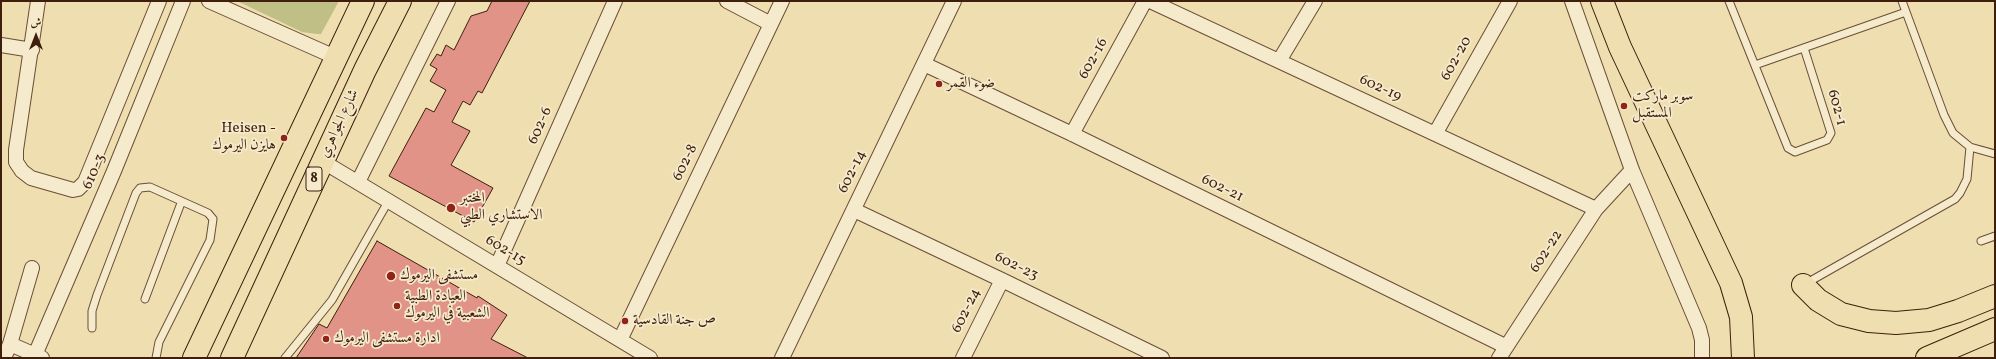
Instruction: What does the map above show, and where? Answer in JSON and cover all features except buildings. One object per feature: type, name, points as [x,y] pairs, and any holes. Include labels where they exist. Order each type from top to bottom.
[{"type":"main road","name":"8","points":[[194,358],[335,57],[363,1]]},
{"type":"main road","name":"شارع الجواهري","points":[[232,358],[322,161],[400,1]]},
{"type":"main road","points":[[1602,1],[1620,47],[1731,283],[1741,317],[1743,358]]},
{"type":"main road","points":[[1803,285],[1818,300],[1841,314],[1869,321],[1896,323],[1929,320],[1958,311],[1995,296]]},
{"type":"main road","points":[[1927,358],[1995,329]]},
{"type":"street","points":[[38,1],[32,50],[16,150],[16,162],[22,171],[31,178],[68,190],[78,189],[85,182],[159,1]]},
{"type":"street","name":"610-3","points":[[38,356],[183,1]]},
{"type":"street","points":[[209,1],[335,57]]},
{"type":"street","points":[[358,182],[448,1]]},
{"type":"street","name":"602-6","points":[[497,266],[615,1]]},
{"type":"street","points":[[727,1],[772,24]]},
{"type":"street","name":"602-8","points":[[620,340],[782,1]]},
{"type":"street","name":"602-14","points":[[782,358],[954,1]]},
{"type":"street","name":"602-16","points":[[1072,134],[1145,1]]},
{"type":"street","name":"602-19","points":[[1150,1],[1596,209]]},
{"type":"street","points":[[1279,61],[1315,1]]},
{"type":"street","name":"602-20","points":[[1435,134],[1510,1]]},
{"type":"street","points":[[1572,1],[1632,170],[1699,328],[1702,340],[1702,358]]},
{"type":"street","points":[[1,45],[32,50]]},
{"type":"street","name":"602-21","points":[[924,64],[1072,134],[1502,352]]},
{"type":"street","name":"602-15","points":[[322,161],[650,358]]},
{"type":"street","name":"602-22","points":[[1502,352],[1596,209],[1632,170]]},
{"type":"street","name":"602-23","points":[[854,210],[1002,280],[1144,354],[1162,358]]},
{"type":"street","points":[[4,358],[10,344],[32,268]]},
{"type":"street","name":"602-24","points":[[963,358],[1002,280]]},
{"type":"street","points":[[10,344],[38,356]]},
{"type":"lane","name":"602-1","points":[[1729,1],[1788,148],[1792,152],[1797,152],[1827,140],[1831,133],[1804,48]]},
{"type":"lane","points":[[1902,1],[1944,115],[1953,133],[1970,147],[1995,154]]},
{"type":"lane","points":[[1755,65],[1906,12]]},
{"type":"lane","points":[[1803,285],[1955,199],[1960,193],[1967,179],[1970,147]]},
{"type":"lane","points":[[92,328],[92,311],[97,295],[136,193],[140,188],[146,186],[181,203],[208,213],[213,219],[213,228],[210,240],[159,342],[156,358]]},
{"type":"lane","points":[[285,358],[332,300],[389,200]]},
{"type":"lane","points":[[145,299],[181,203]]},
{"type":"lane","points":[[1981,241],[1995,236]]},
{"type":"shaded area","points":[[237,1],[339,1],[321,34],[317,34],[302,32]]},
{"type":"place","name":"ضوء القمر","points":[[939,84]]},
{"type":"place","name":"سوبر ماركت المستقبل","points":[[1624,106]]},
{"type":"place","name":"Heisen - هايزن اليرموك","points":[[284,138]]},
{"type":"place","name":"المختبر الاستشاري الطبي","points":[[451,208]]},
{"type":"place","name":"مستشفى اليرموك","points":[[391,276]]},
{"type":"place","name":"العيادة الطبية الشعبية في اليرموك","points":[[397,306]]},
{"type":"place","name":"ص جنة القادسية","points":[[625,321]]},
{"type":"place","name":"ادارة مستشفى اليرموك","points":[[326,339]]}]
